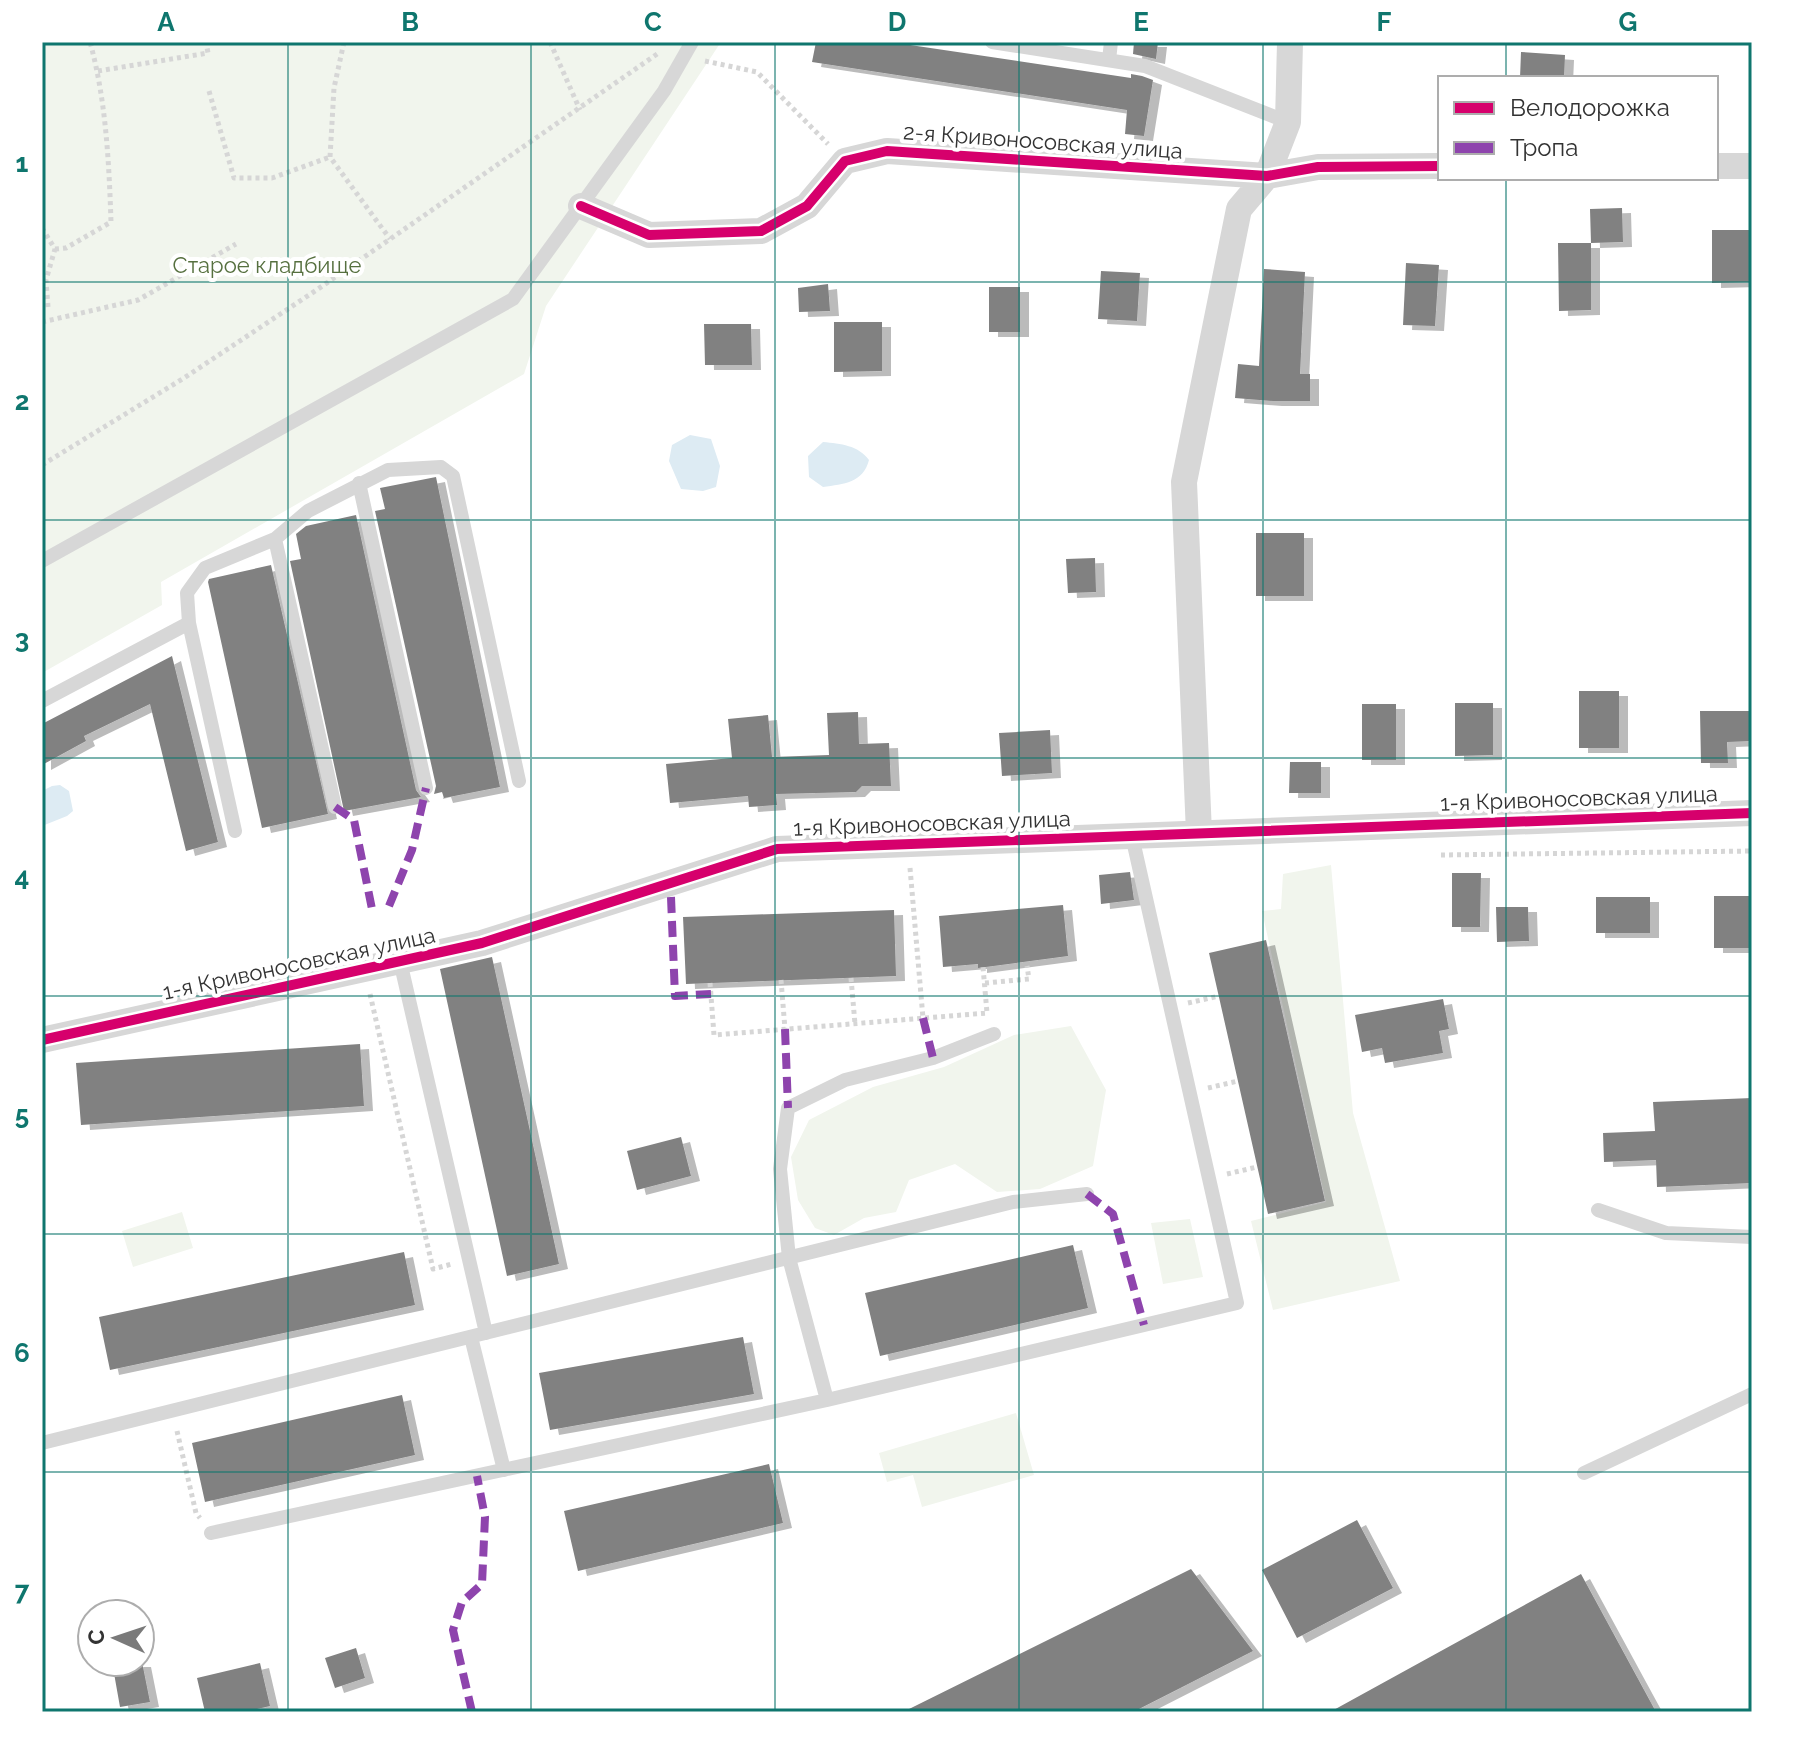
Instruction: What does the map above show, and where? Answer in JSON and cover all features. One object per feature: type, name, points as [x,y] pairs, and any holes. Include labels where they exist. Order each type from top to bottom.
[{"type":"street","points":[[1199,833],[1184,482],[1239,209],[1267,176],[1288,122],[1290,42]]},
{"type":"street","name":"2-я Кривоносовская улица","points":[[845,161],[887,151],[1267,176],[1318,167],[1438,166]]},
{"type":"street","points":[[581,206],[649,235],[761,231],[807,206],[845,161]]},
{"type":"street","points":[[1718,166],[1752,166]]},
{"type":"street","name":"1-я Кривоносовская улица","points":[[42,1040],[482,943],[777,849],[1752,813]]},
{"type":"lane","points":[[992,42],[1145,66],[1288,122]]},
{"type":"lane","points":[[1109,60],[1111,42]]},
{"type":"lane","points":[[42,561],[513,299],[664,91],[689,47]]},
{"type":"lane","points":[[235,831],[189,623],[187,593],[205,568],[275,539],[308,511],[388,470],[441,467],[453,476],[519,781]]},
{"type":"lane","points":[[359,483],[426,788]]},
{"type":"lane","points":[[275,539],[335,807]]},
{"type":"lane","points":[[42,701],[189,623]]},
{"type":"lane","points":[[211,1533],[827,1400],[1237,1303],[1132,836]]},
{"type":"lane","points":[[400,961],[486,1333]]},
{"type":"lane","points":[[827,1400],[789,1258],[780,1169],[788,1108],[845,1080],[933,1058],[994,1034]]},
{"type":"lane","points":[[42,1443],[1013,1202],[1087,1194]]},
{"type":"lane","points":[[1598,1210],[1666,1233],[1752,1237]]},
{"type":"lane","points":[[471,1337],[504,1470]]},
{"type":"lane","points":[[1584,1473],[1752,1394]]},
{"type":"path","points":[[55,249],[66,248],[111,222],[109,163],[98,71],[90,42]]},
{"type":"path","points":[[98,71],[208,53],[206,42]]},
{"type":"path","points":[[344,42],[334,88],[330,157],[390,239]]},
{"type":"path","points":[[550,42],[580,110]]},
{"type":"path","points":[[689,47],[707,62],[757,72],[845,161]]},
{"type":"path","points":[[42,465],[196,370],[580,110],[662,50]]},
{"type":"path","points":[[209,91],[234,178],[272,178],[330,157]]},
{"type":"path","points":[[42,228],[55,249],[46,280],[48,307],[42,309]]},
{"type":"path","points":[[42,321],[138,300],[236,244]]},
{"type":"path","points":[[909,867],[923,1018]]},
{"type":"path","points":[[985,983],[1029,979],[1027,966]]},
{"type":"path","points":[[710,983],[714,1035],[987,1013],[983,967]]},
{"type":"path","points":[[851,978],[855,1024]]},
{"type":"path","points":[[781,980],[785,1029]]},
{"type":"path","points":[[367,981],[433,1269],[469,1260]]},
{"type":"path","points":[[172,1411],[196,1513],[211,1533]]},
{"type":"green space","name":"Старое кладбище","points":[[42,42],[721,42],[546,306],[524,374],[161,582],[162,605],[42,673]]},
{"type":"green space","points":[[1331,865],[1353,1113],[1400,1281],[1273,1310],[1251,1221],[1326,1202],[1262,911],[1281,909],[1283,874]]},
{"type":"green space","points":[[1071,1026],[1106,1090],[1093,1166],[1040,1189],[997,1192],[955,1164],[909,1180],[896,1212],[864,1218],[834,1235],[815,1228],[798,1200],[791,1157],[809,1120],[873,1087],[944,1067],[1014,1035]]},
{"type":"green space","points":[[182,1212],[193,1248],[133,1267],[122,1231]]},
{"type":"green space","points":[[1190,1219],[1203,1277],[1163,1284],[1151,1223]]},
{"type":"green space","points":[[1016,1413],[1034,1475],[922,1507],[913,1475],[887,1482],[879,1453]]},
{"type":"shaded area","points":[[690,435],[711,439],[720,466],[716,487],[703,491],[681,489],[669,461],[672,445]]},
{"type":"shaded area","points":[[823,442],[849,446],[865,455],[869,460],[862,474],[852,481],[823,487],[809,477],[808,456]]},
{"type":"shaded area","points":[[60,785],[69,791],[73,811],[42,826],[42,791]]},
{"type":"building","points":[[816,42],[890,42],[1131,78],[1131,74],[1142,76],[1153,80],[1144,136],[1125,134],[1127,110],[812,62]]},
{"type":"building","points":[[1134,42],[1158,42],[1156,59],[1133,54]]},
{"type":"building","points":[[1521,52],[1565,55],[1564,76],[1520,76]]},
{"type":"building","points":[[1622,208],[1623,242],[1591,243],[1590,209]]},
{"type":"building","points":[[1712,230],[1749,230],[1749,282],[1712,283]]},
{"type":"building","points":[[1558,243],[1591,243],[1591,310],[1559,311]]},
{"type":"building","points":[[1406,263],[1439,265],[1435,326],[1403,325]]},
{"type":"building","points":[[1264,269],[1305,272],[1300,374],[1310,374],[1310,401],[1235,398],[1238,364],[1259,366]]},
{"type":"building","points":[[1101,271],[1140,273],[1137,321],[1098,319]]},
{"type":"building","points":[[828,284],[830,311],[799,312],[798,288]]},
{"type":"building","points":[[989,287],[1020,287],[1020,332],[989,332]]},
{"type":"building","points":[[834,322],[882,322],[882,371],[834,372]]},
{"type":"building","points":[[704,324],[751,324],[752,365],[705,365]]},
{"type":"building","points":[[436,477],[500,787],[444,798],[442,792],[434,794],[436,786],[375,511],[385,509],[380,488]]},
{"type":"building","points":[[356,515],[416,790],[421,797],[344,811],[290,561],[301,559],[296,534],[306,526]]},
{"type":"building","points":[[1256,533],[1304,533],[1304,596],[1256,596]]},
{"type":"building","points":[[1095,558],[1096,592],[1068,593],[1066,559]]},
{"type":"building","points":[[271,565],[328,814],[262,828],[208,582],[209,579]]},
{"type":"building","points":[[172,656],[218,842],[186,851],[150,704],[84,736],[86,741],[42,765],[42,724]]},
{"type":"building","points":[[1579,691],[1619,691],[1619,748],[1579,748]]},
{"type":"building","points":[[1455,703],[1493,703],[1493,755],[1455,756]]},
{"type":"building","points":[[1362,704],[1396,704],[1396,760],[1362,760]]},
{"type":"building","points":[[1700,711],[1752,711],[1752,741],[1727,742],[1728,763],[1701,763]]},
{"type":"building","points":[[858,712],[859,744],[889,743],[891,786],[862,786],[856,792],[776,794],[777,805],[749,807],[748,796],[670,803],[666,764],[732,758],[728,719],[768,715],[772,757],[829,755],[827,713]]},
{"type":"building","points":[[1050,730],[1052,773],[1002,776],[999,733]]},
{"type":"building","points":[[1290,762],[1321,762],[1321,793],[1289,793]]},
{"type":"building","points":[[1130,872],[1134,900],[1101,904],[1099,875]]},
{"type":"building","points":[[1452,873],[1481,873],[1480,927],[1452,927]]},
{"type":"building","points":[[1714,896],[1752,896],[1752,948],[1714,948]]},
{"type":"building","points":[[1596,897],[1650,897],[1650,933],[1596,933]]},
{"type":"building","points":[[1063,905],[1068,956],[978,968],[978,964],[943,967],[939,916]]},
{"type":"building","points":[[1496,907],[1528,907],[1529,941],[1497,942]]},
{"type":"building","points":[[894,910],[896,976],[686,984],[683,917]]},
{"type":"building","points":[[1266,940],[1325,1201],[1268,1214],[1209,953]]},
{"type":"building","points":[[492,957],[559,1264],[507,1276],[440,969]]},
{"type":"building","points":[[1443,999],[1449,1029],[1439,1031],[1443,1053],[1385,1063],[1382,1048],[1362,1052],[1355,1015]]},
{"type":"building","points":[[360,1044],[364,1106],[81,1125],[76,1063]]},
{"type":"building","points":[[1752,1098],[1752,1183],[1657,1187],[1656,1160],[1604,1162],[1603,1133],[1655,1131],[1653,1102]]},
{"type":"building","points":[[681,1137],[691,1176],[637,1190],[627,1151]]},
{"type":"building","points":[[1073,1245],[1088,1308],[880,1356],[865,1293]]},
{"type":"building","points":[[404,1252],[415,1305],[110,1370],[99,1317]]},
{"type":"building","points":[[743,1337],[754,1394],[550,1430],[539,1373]]},
{"type":"building","points":[[402,1395],[415,1455],[205,1502],[192,1443]]},
{"type":"building","points":[[769,1464],[783,1523],[578,1571],[564,1511]]},
{"type":"building","points":[[1357,1520],[1393,1588],[1297,1638],[1262,1570]]},
{"type":"building","points":[[1191,1569],[1253,1651],[1133,1712],[903,1712]]},
{"type":"building","points":[[1581,1574],[1656,1712],[1330,1712]]},
{"type":"building","points":[[356,1648],[365,1678],[335,1688],[325,1658]]},
{"type":"building","points":[[260,1663],[270,1706],[244,1712],[205,1712],[197,1678]]},
{"type":"building","points":[[115,1678],[145,1678],[150,1702],[120,1707]]},
{"type":"marked path","points":[[389,906],[412,850],[426,788]]},
{"type":"marked path","points":[[335,807],[354,820],[372,909]]},
{"type":"marked path","points":[[671,897],[675,996],[711,994]]},
{"type":"marked path","points":[[923,1018],[933,1058]]},
{"type":"marked path","points":[[785,1029],[788,1108]]},
{"type":"marked path","points":[[1087,1194],[1113,1214],[1144,1325]]},
{"type":"marked path","points":[[472,1712],[453,1630],[462,1602],[482,1584],[485,1517],[477,1476]]},
{"type":"cycle path","points":[[581,206],[649,235],[761,231],[807,206],[845,161],[887,151],[1267,176],[1318,167],[1438,166]]},
{"type":"cycle path","points":[[42,1040],[482,943],[777,849],[1752,813]]}]
